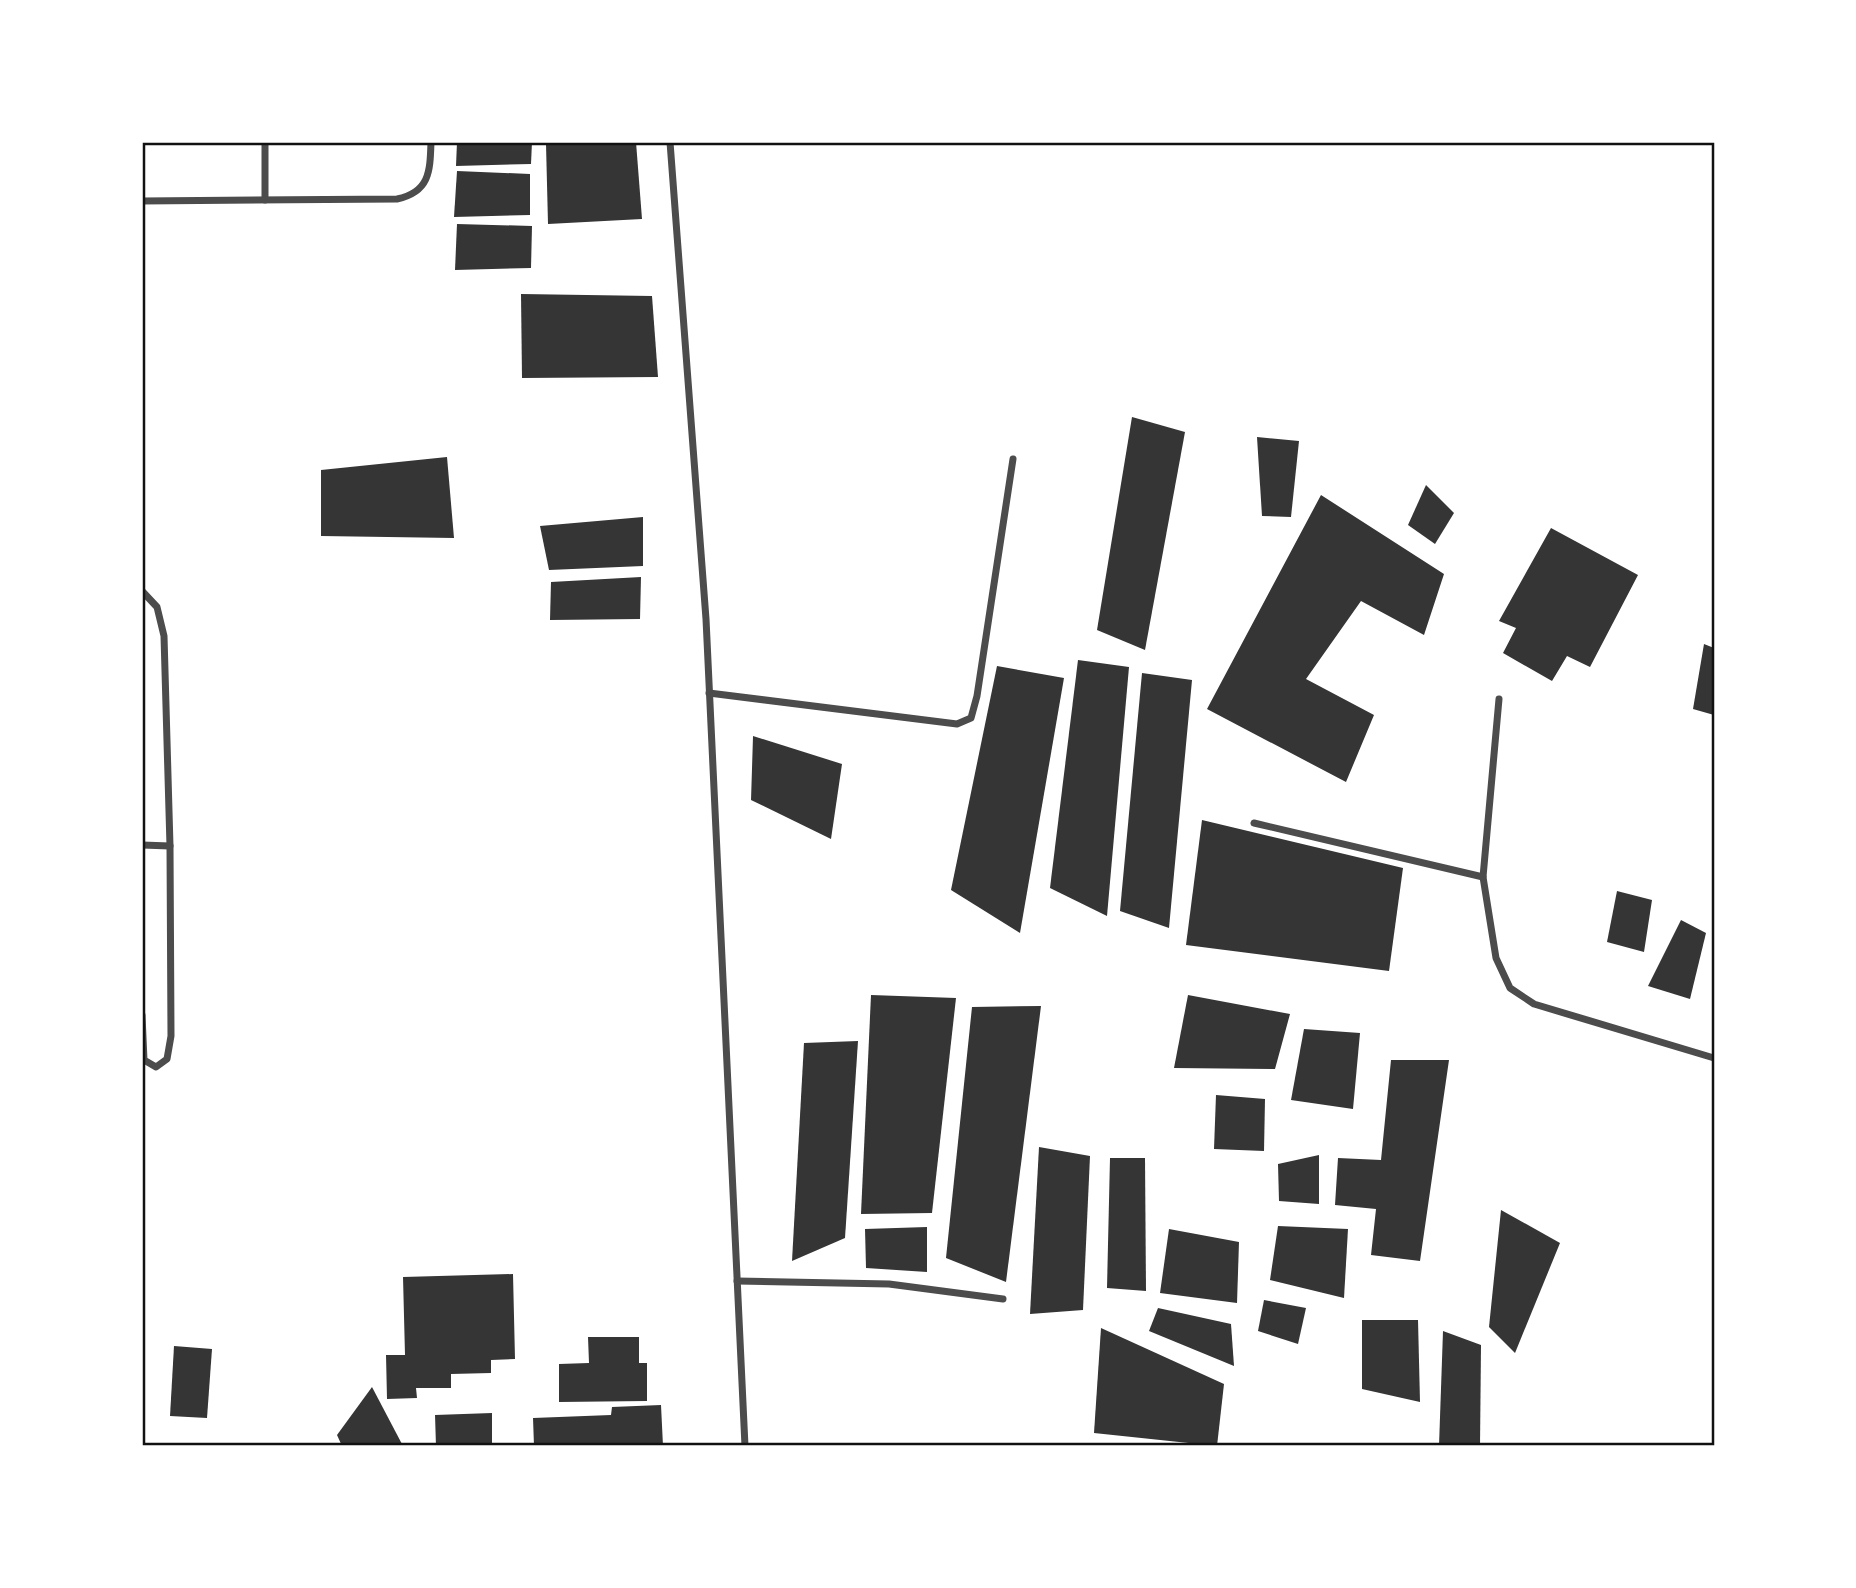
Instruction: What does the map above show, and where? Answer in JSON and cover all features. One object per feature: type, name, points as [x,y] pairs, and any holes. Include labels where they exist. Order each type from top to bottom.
[{"type":"street","points":[[265,142],[265,200]]},
{"type":"street","points":[[142,201],[397,199],[412,196],[421,189],[428,175],[431,142]]},
{"type":"street","points":[[670,142],[709,693],[745,1446]]},
{"type":"street","points":[[709,693],[957,724],[968,721],[973,714],[977,696],[1013,459]]},
{"type":"street","points":[[142,591],[157,607],[164,636],[170,846],[171,1036],[167,1059],[156,1068],[144,1060],[142,1015]]},
{"type":"street","points":[[1499,699],[1483,877],[1496,958],[1510,988],[1534,1004],[1714,1058]]},
{"type":"street","points":[[1254,823],[1483,877]]},
{"type":"street","points":[[142,845],[170,846]]},
{"type":"street","points":[[737,1281],[889,1284],[1003,1299]]},
{"type":"building","points":[[457,142],[532,142],[531,164],[456,166]]},
{"type":"building","points":[[636,142],[642,219],[548,224],[546,144]]},
{"type":"building","points":[[457,171],[530,174],[530,215],[454,217]]},
{"type":"building","points":[[457,224],[532,226],[531,268],[455,270]]},
{"type":"building","points":[[521,294],[652,296],[658,377],[522,378]]},
{"type":"building","points":[[1132,417],[1185,432],[1145,650],[1097,630]]},
{"type":"building","points":[[1257,437],[1299,441],[1291,517],[1262,516]]},
{"type":"building","points":[[447,457],[454,538],[321,536],[321,470]]},
{"type":"building","points":[[1426,485],[1454,513],[1435,544],[1408,525]]},
{"type":"building","points":[[1321,495],[1444,574],[1424,635],[1361,601],[1306,679],[1374,715],[1346,782],[1207,709]]},
{"type":"building","points":[[643,517],[643,566],[549,570],[540,526]]},
{"type":"building","points":[[1551,528],[1638,575],[1590,667],[1567,656],[1552,681],[1503,653],[1516,628],[1499,621]]},
{"type":"building","points":[[641,577],[640,619],[550,620],[551,582]]},
{"type":"building","points":[[1704,644],[1714,648],[1714,715],[1693,709]]},
{"type":"building","points":[[1078,660],[1129,667],[1107,916],[1050,888]]},
{"type":"building","points":[[997,666],[1064,678],[1020,933],[951,890]]},
{"type":"building","points":[[1142,673],[1192,680],[1169,928],[1120,911]]},
{"type":"building","points":[[753,736],[842,764],[831,839],[751,800]]},
{"type":"building","points":[[1202,820],[1403,868],[1389,971],[1186,945]]},
{"type":"building","points":[[1617,891],[1652,900],[1644,952],[1607,942]]},
{"type":"building","points":[[1681,920],[1706,933],[1690,999],[1648,986]]},
{"type":"building","points":[[871,995],[956,998],[932,1213],[861,1214]]},
{"type":"building","points":[[1188,995],[1290,1014],[1275,1069],[1174,1068]]},
{"type":"building","points":[[1041,1006],[1006,1282],[946,1258],[972,1007]]},
{"type":"building","points":[[1304,1029],[1360,1033],[1353,1109],[1291,1100]]},
{"type":"building","points":[[858,1041],[845,1238],[792,1261],[804,1043]]},
{"type":"building","points":[[1391,1060],[1449,1060],[1420,1261],[1371,1255],[1376,1209],[1335,1205],[1338,1158],[1381,1160]]},
{"type":"building","points":[[1216,1095],[1265,1099],[1264,1151],[1214,1149]]},
{"type":"building","points":[[1039,1147],[1090,1156],[1083,1310],[1030,1314]]},
{"type":"building","points":[[1319,1155],[1319,1204],[1279,1201],[1278,1164]]},
{"type":"building","points":[[1110,1158],[1145,1158],[1146,1291],[1107,1288]]},
{"type":"building","points":[[1501,1210],[1560,1243],[1515,1353],[1489,1327]]},
{"type":"building","points":[[1278,1226],[1348,1229],[1344,1298],[1270,1280]]},
{"type":"building","points":[[927,1227],[927,1272],[866,1268],[865,1229]]},
{"type":"building","points":[[1169,1229],[1239,1242],[1237,1303],[1160,1293]]},
{"type":"building","points":[[513,1274],[515,1359],[491,1360],[491,1373],[451,1374],[451,1388],[416,1388],[417,1398],[387,1399],[386,1355],[405,1355],[403,1277]]},
{"type":"building","points":[[1264,1300],[1306,1308],[1298,1344],[1258,1331]]},
{"type":"building","points":[[1158,1308],[1231,1324],[1234,1366],[1149,1331]]},
{"type":"building","points":[[1362,1320],[1418,1320],[1420,1402],[1362,1389]]},
{"type":"building","points":[[1101,1328],[1224,1384],[1217,1446],[1094,1433]]},
{"type":"building","points":[[1443,1331],[1481,1345],[1480,1446],[1439,1446]]},
{"type":"building","points":[[588,1337],[639,1337],[639,1363],[647,1363],[647,1401],[559,1402],[559,1364],[589,1363]]},
{"type":"building","points":[[174,1346],[212,1349],[207,1418],[170,1416]]},
{"type":"building","points":[[372,1387],[403,1446],[342,1446],[337,1435]]},
{"type":"building","points":[[661,1405],[663,1446],[534,1446],[533,1418],[611,1415],[612,1407]]},
{"type":"building","points":[[492,1413],[492,1446],[436,1446],[435,1415]]}]
